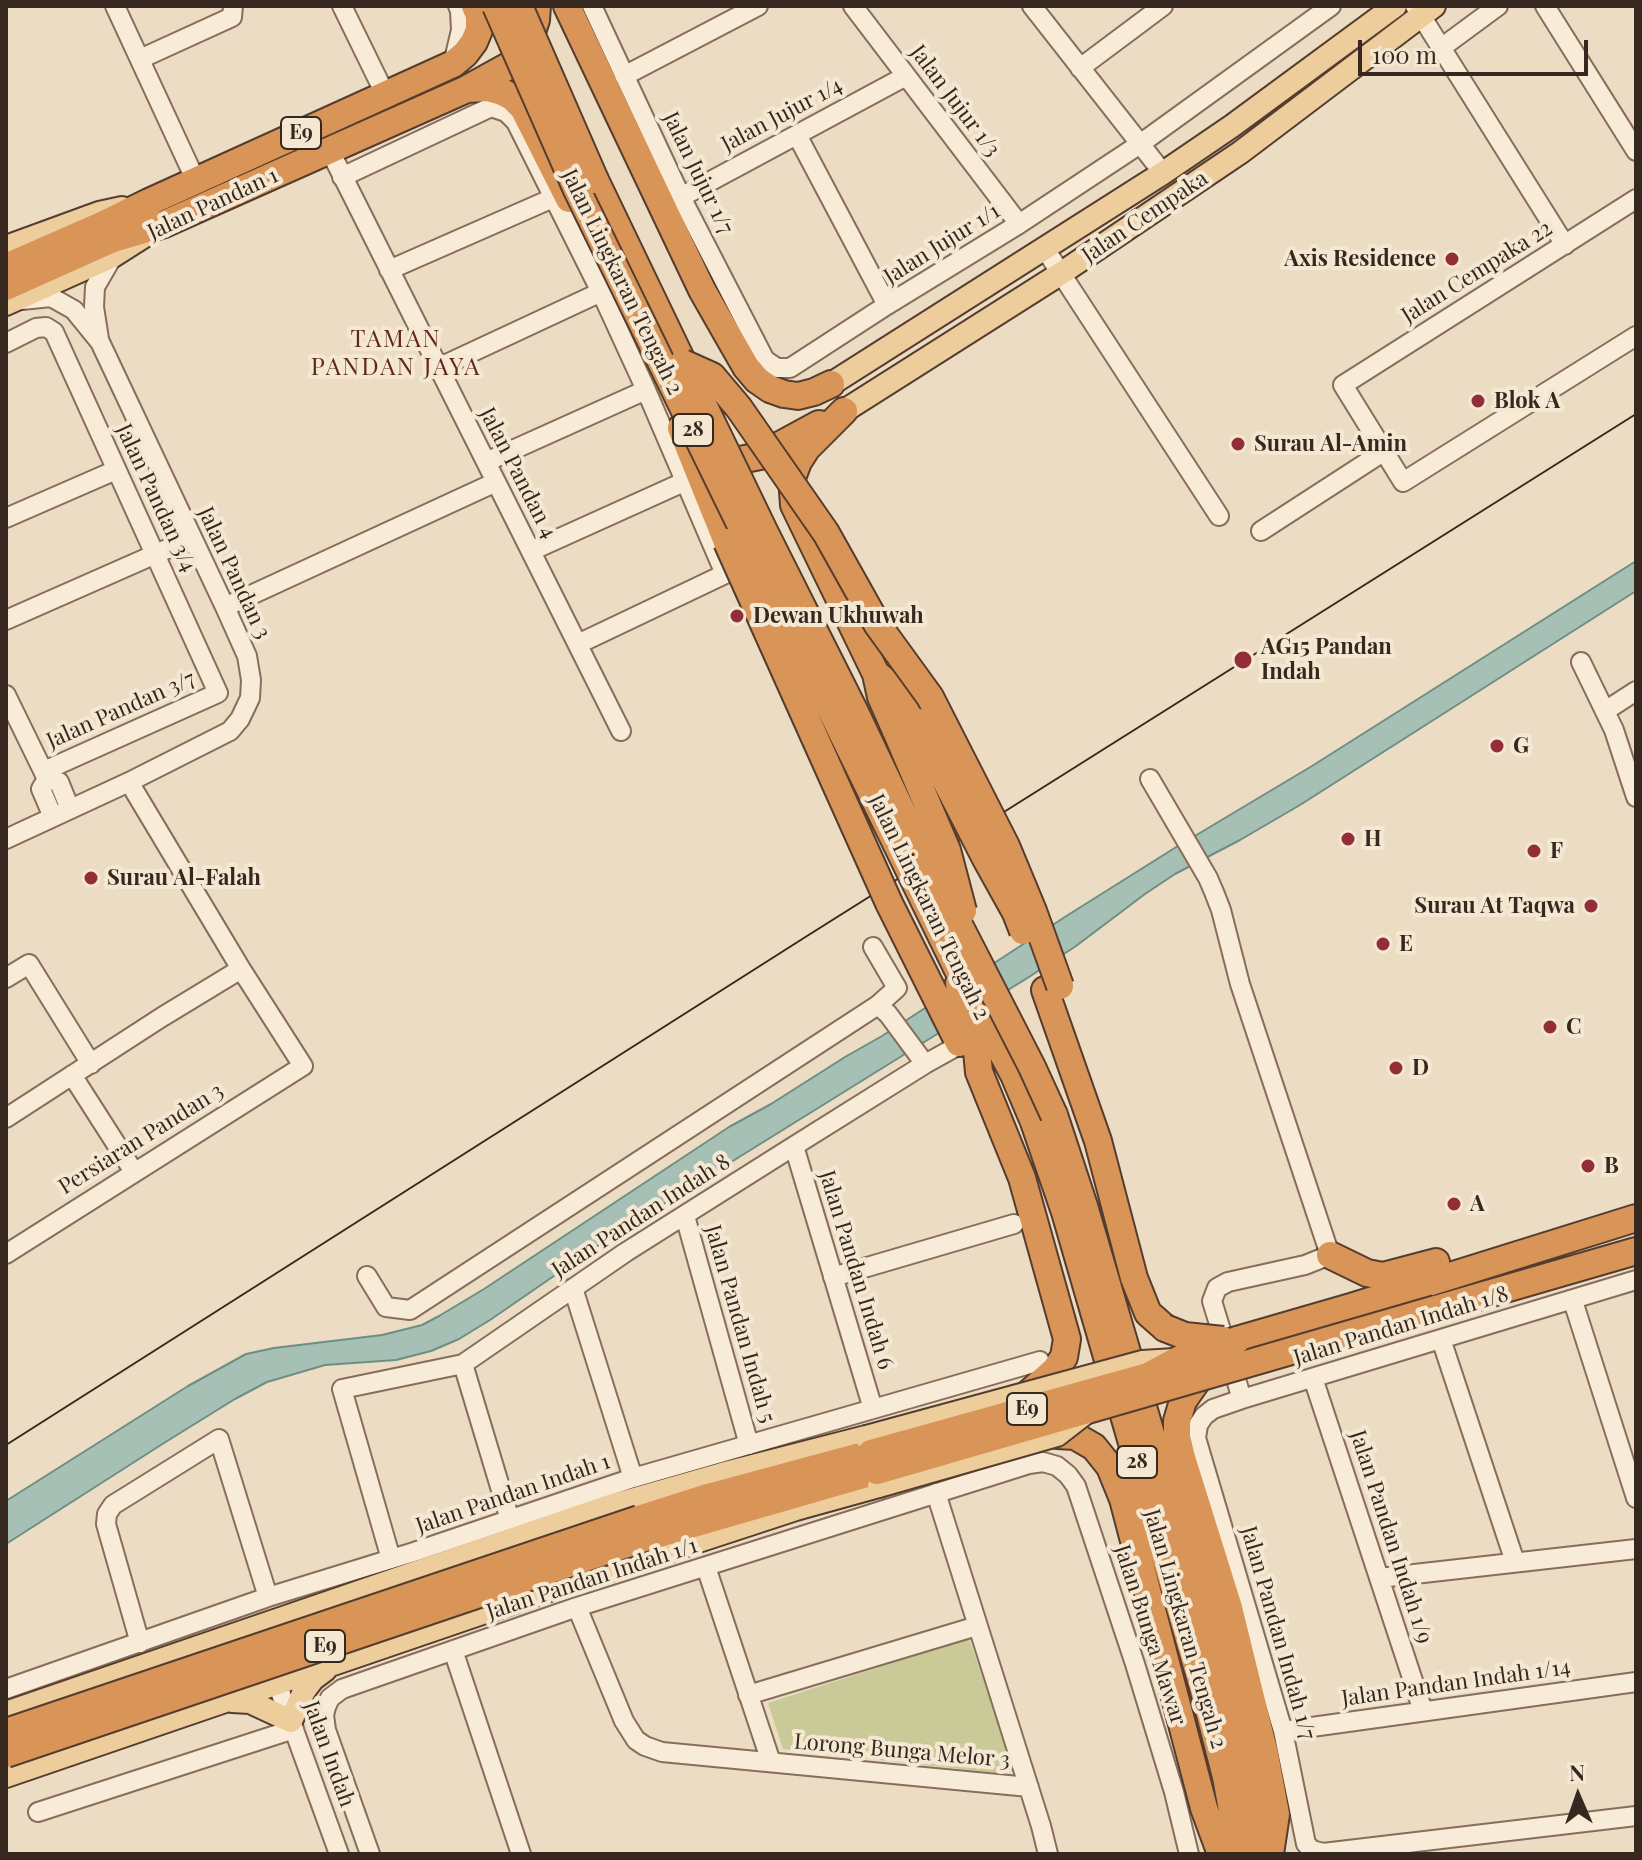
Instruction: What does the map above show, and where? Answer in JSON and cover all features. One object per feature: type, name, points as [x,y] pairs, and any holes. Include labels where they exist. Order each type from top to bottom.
[{"type":"highway","points":[[453,64],[465,54],[479,30],[479,15],[475,6]]},
{"type":"highway","name":"Jalan Lingkaran Tengah 2","points":[[496,6],[577,190],[966,963],[1032,1067],[1054,1115],[1089,1221],[1225,1686],[1247,1774],[1261,1854]]},
{"type":"highway","name":"Jalan Lingkaran Tengah 2","points":[[519,6],[595,180],[917,843],[1034,1122],[1065,1212],[1204,1691],[1226,1777],[1240,1854]]},
{"type":"highway","name":"Jalan Pandan 1","points":[[164,224],[467,89],[514,63],[529,41],[537,6]]},
{"type":"highway","points":[[567,6],[702,290],[746,367],[757,380],[784,394],[798,396],[831,384]]},
{"type":"highway","name":"Jalan Pandan 1","points":[[149,202],[453,64]]},
{"type":"highway","points":[[467,89],[488,88],[502,92],[523,108],[686,438],[727,542],[874,873],[966,1052],[1022,1178],[1067,1339],[1064,1357],[1055,1370],[1028,1394]]},
{"type":"highway","name":"E9","points":[[6,267],[149,202]]},
{"type":"highway","name":"E9","points":[[9,297],[113,239],[164,224]]},
{"type":"highway","points":[[683,363],[712,376],[739,408],[826,533],[877,624],[930,697],[1006,846],[1033,911],[1053,988],[1095,1108],[1098,1141],[1134,1278],[1148,1313],[1165,1328],[1185,1336],[1237,1340]]},
{"type":"highway","points":[[844,411],[807,448],[792,478],[794,505],[876,674],[895,690],[947,850],[966,963],[963,1024],[966,1052]]},
{"type":"highway","points":[[686,438],[724,458],[740,460],[760,456],[844,411]]},
{"type":"highway","points":[[906,726],[986,859],[1053,988]]},
{"type":"highway","points":[[1330,1255],[1367,1273],[1383,1276],[1583,1218],[1636,1209]]},
{"type":"highway","name":"E9","points":[[6,1732],[642,1529],[873,1462],[1148,1376],[1180,1359],[1237,1340],[1636,1218]]},
{"type":"highway","name":"E9","points":[[873,1462],[1088,1411],[1636,1251]]},
{"type":"highway","points":[[1199,1378],[1183,1401],[1177,1421],[1177,1437],[1189,1448],[1265,1754],[1276,1814],[1270,1854]]},
{"type":"highway","points":[[1057,1435],[1075,1436],[1094,1447],[1110,1467],[1123,1499],[1204,1808],[1221,1854]]},
{"type":"highway","name":"E9","points":[[6,1754],[642,1529]]},
{"type":"main road","name":"Jalan Cempaka","points":[[831,384],[1163,173],[1245,117],[1395,6]]},
{"type":"main road","name":"Jalan Cempaka","points":[[844,411],[1060,274],[1241,152],[1423,9]]},
{"type":"main road","name":"Jalan Pandan 1","points":[[6,247],[99,213],[149,202]]},
{"type":"main road","name":"Jalan Pandan 1","points":[[9,297],[113,256],[164,224]]},
{"type":"main road","points":[[6,1776],[796,1509],[873,1462],[1028,1394],[1142,1362],[1180,1359]]},
{"type":"main road","points":[[6,1713],[312,1607],[417,1561],[722,1474],[873,1462],[1057,1435],[1088,1411]]},
{"type":"main road","points":[[312,1607],[307,1619],[307,1635],[315,1651],[332,1664]]},
{"type":"main road","points":[[208,1642],[228,1653],[237,1671],[238,1682],[227,1701]]},
{"type":"main road","points":[[227,1701],[250,1702],[292,1725],[304,1691],[332,1664]]},
{"type":"street","points":[[115,6],[196,181]]},
{"type":"street","points":[[140,59],[232,17],[233,6]]},
{"type":"street","points":[[342,6],[385,94]]},
{"type":"street","points":[[453,64],[461,30],[458,6]]},
{"type":"street","name":"Jalan Jujur 1/7","points":[[592,6],[681,197],[765,360]]},
{"type":"street","points":[[624,76],[758,6]]},
{"type":"street","name":"Jalan Jujur 1/3","points":[[853,6],[1019,224]]},
{"type":"street","points":[[1032,6],[1163,173]]},
{"type":"street","points":[[1080,68],[1163,6]]},
{"type":"street","name":"Jalan Jujur 1/1","points":[[765,360],[777,368],[790,368],[1140,144],[1331,6]]},
{"type":"street","points":[[1441,48],[1498,6]]},
{"type":"street","points":[[1545,6],[1636,151]]},
{"type":"street","points":[[1423,9],[1441,48],[1565,245]]},
{"type":"street","name":"Jalan Jujur 1/4","points":[[681,197],[906,76]]},
{"type":"street","points":[[342,177],[491,107],[506,112],[516,122],[601,292],[725,574],[578,644]]},
{"type":"street","points":[[797,135],[887,305]]},
{"type":"street","name":"Jalan Pandan 4","points":[[330,151],[621,731]]},
{"type":"street","points":[[389,270],[553,198]]},
{"type":"street","name":"Jalan Cempaka 22","points":[[1383,452],[1343,385],[1636,199]]},
{"type":"street","points":[[1045,249],[1219,516]]},
{"type":"street","name":"Jalan Pandan 3","points":[[100,342],[94,307],[95,287],[113,256]]},
{"type":"street","points":[[438,368],[601,292]]},
{"type":"street","name":"Jalan Pandan 3","points":[[6,839],[230,731],[250,698],[251,680],[247,656],[100,342],[74,310],[51,297],[9,297]]},
{"type":"street","name":"Jalan Pandan 3/4","points":[[6,343],[36,328],[46,327],[54,332],[218,693]]},
{"type":"street","points":[[1261,531],[1383,452],[1403,482],[1636,336]]},
{"type":"street","points":[[486,462],[646,390]]},
{"type":"street","points":[[6,518],[116,470]]},
{"type":"street","points":[[531,551],[686,481]]},
{"type":"street","points":[[225,607],[496,482]]},
{"type":"street","points":[[6,620],[192,538]]},
{"type":"street","points":[[1581,662],[1614,730],[1636,797]]},
{"type":"street","points":[[1605,711],[1636,691]]},
{"type":"street","name":"Jalan Pandan 3/7","points":[[45,775],[218,693]]},
{"type":"street","points":[[6,695],[45,775],[59,782],[61,813]]},
{"type":"street","points":[[1150,779],[1208,878],[1221,910],[1240,984],[1330,1255],[1305,1265],[1228,1282],[1217,1288],[1212,1301],[1242,1399]]},
{"type":"street","points":[[6,1118],[241,969],[129,782]]},
{"type":"street","points":[[367,1276],[386,1307],[410,1310],[883,1009],[897,988],[873,947]]},
{"type":"street","points":[[6,978],[29,964],[91,1064]]},
{"type":"street","name":"Persiaran Pandan 3","points":[[6,1254],[303,1066],[241,969]]},
{"type":"street","points":[[883,1009],[921,1060]]},
{"type":"street","name":"Jalan Pandan Indah 8","points":[[391,1559],[342,1389],[463,1364],[626,1252],[794,1146],[921,1060],[966,1052]]},
{"type":"street","points":[[72,1075],[134,1172]]},
{"type":"street","name":"Jalan Pandan Indah 6","points":[[794,1146],[873,1409]]},
{"type":"street","name":"Jalan Pandan Indah 5","points":[[685,1216],[749,1445]]},
{"type":"street","points":[[833,1277],[1014,1224]]},
{"type":"street","name":"Jalan Pandan Indah 1/8","points":[[1189,1448],[1198,1425],[1213,1409],[1636,1280]]},
{"type":"street","points":[[573,1288],[633,1478]]},
{"type":"street","points":[[1573,1301],[1636,1498]]},
{"type":"street","points":[[1441,1339],[1515,1562]]},
{"type":"street","name":"Jalan Pandan Indah 1","points":[[6,1689],[268,1597],[391,1559],[417,1561],[510,1520],[633,1478],[1040,1361]]},
{"type":"street","points":[[463,1364],[510,1520]]},
{"type":"street","points":[[1000,1373],[1029,1464]]},
{"type":"street","name":"Jalan Pandan Indah 1/9","points":[[1313,1378],[1423,1711]]},
{"type":"street","points":[[140,1643],[106,1524],[107,1514],[113,1505],[219,1439],[268,1597]]},
{"type":"street","name":"Jalan Pandan Indah 1/7","points":[[1189,1448],[1283,1731],[1306,1844],[1312,1850],[1323,1853],[1636,1816]]},
{"type":"street","name":"Jalan Bunga Mawar","points":[[1029,1464],[1043,1462],[1057,1466],[1076,1486],[1135,1664],[1174,1792],[1189,1854]]},
{"type":"street","name":"Jalan Pandan Indah 1/1","points":[[370,1854],[326,1730],[326,1707],[330,1698],[342,1689],[577,1607],[1029,1464]]},
{"type":"street","points":[[936,1493],[1048,1854]]},
{"type":"street","points":[[1379,1578],[1636,1549]]},
{"type":"street","points":[[706,1567],[771,1762]]},
{"type":"street","name":"Lorong Bunga Melor 3","points":[[577,1607],[624,1721],[636,1740],[645,1746],[662,1752],[1029,1787]]},
{"type":"street","name":"Jalan Indah","points":[[256,1626],[339,1854]]},
{"type":"street","points":[[748,1695],[977,1626]]},
{"type":"street","points":[[453,1650],[521,1854]]},
{"type":"street","name":"Jalan Pandan Indah 1/14","points":[[1283,1731],[1636,1682]]},
{"type":"street","points":[[38,1812],[292,1725]]},
{"type":"green space","points":[[969,1638],[1012,1763],[1005,1774],[783,1749],[768,1703]]},
{"type":"shaded area","points":[[1636,561],[1636,591],[1300,805],[1175,874],[1029,977],[612,1236],[459,1339],[431,1351],[396,1360],[325,1365],[267,1382],[164,1443],[6,1544],[6,1501],[188,1386],[246,1354],[382,1335],[422,1325],[439,1316],[729,1127],[882,1036],[1068,915],[1312,766]]},
{"type":"tram line","points":[[6,1445],[1636,414]]},
{"type":"place","name":"Axis Residence","points":[[1452,259]]},
{"type":"place","name":"Blok A","points":[[1478,401]]},
{"type":"place","name":"Surau Al-Amin","points":[[1238,444]]},
{"type":"place","name":"Dewan Ukhuwah","points":[[737,616]]},
{"type":"place","name":"AG15 Pandan Indah","points":[[1243,660]]},
{"type":"place","name":"G","points":[[1497,746]]},
{"type":"place","name":"H","points":[[1348,839]]},
{"type":"place","name":"F","points":[[1534,851]]},
{"type":"place","name":"Surau Al-Falah","points":[[91,878]]},
{"type":"place","name":"Surau At Taqwa","points":[[1591,906]]},
{"type":"place","name":"E","points":[[1383,944]]},
{"type":"place","name":"C","points":[[1550,1027]]},
{"type":"place","name":"D","points":[[1396,1068]]},
{"type":"place","name":"B","points":[[1588,1166]]},
{"type":"place","name":"A","points":[[1454,1204]]},
{"type":"district","name":"TAMAN PANDAN JAYA","points":[[396,354]]}]
